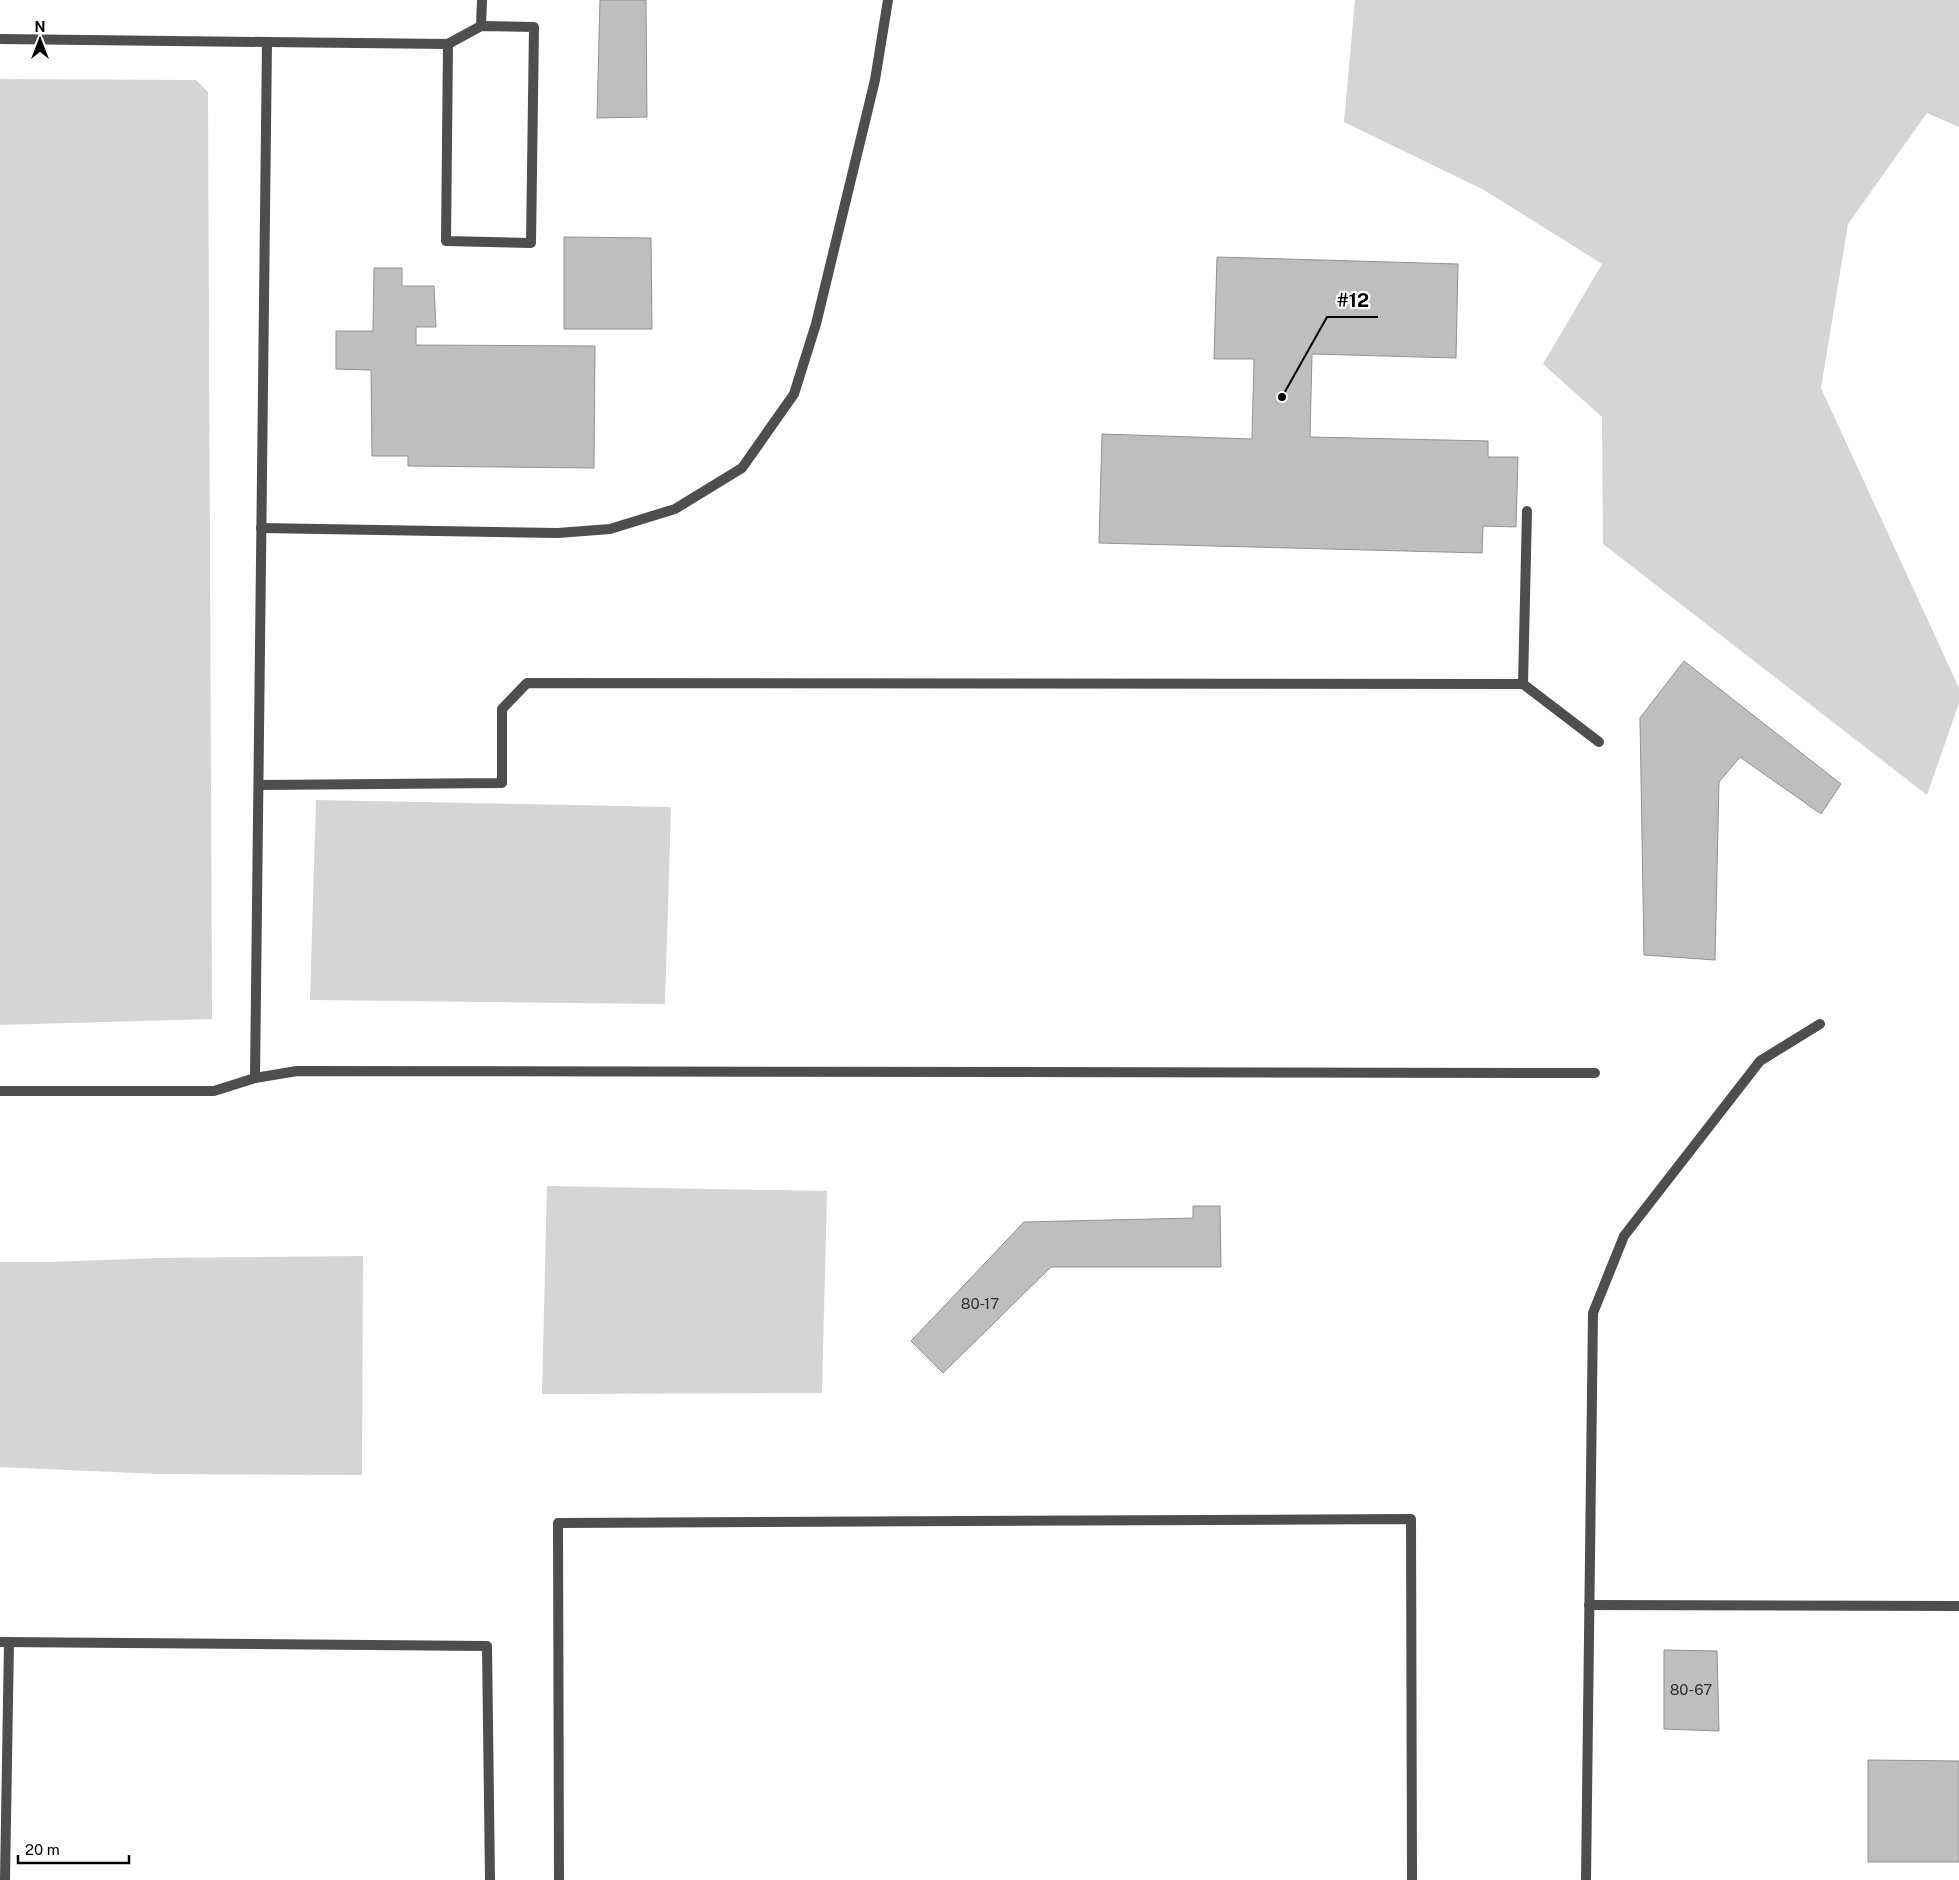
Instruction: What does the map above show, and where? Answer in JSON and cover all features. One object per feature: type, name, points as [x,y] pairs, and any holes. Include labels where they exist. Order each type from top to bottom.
[{"type":"lane","points":[[482,0],[482,26]]},
{"type":"lane","points":[[261,528],[558,534],[610,528],[675,510],[742,468],[794,394],[816,324],[875,80],[888,0]]},
{"type":"lane","points":[[0,39],[448,44],[482,26],[534,27],[531,243],[446,241],[448,44]]},
{"type":"lane","points":[[255,1078],[267,42]]},
{"type":"lane","points":[[1523,684],[1527,511]]},
{"type":"lane","points":[[259,785],[502,783],[502,709],[527,684],[1523,684],[1599,742]]},
{"type":"lane","points":[[1586,1880],[1593,1313],[1624,1236],[1760,1061],[1820,1024]]},
{"type":"lane","points":[[0,1091],[214,1091],[255,1078],[296,1071],[697,1073],[1280,1071],[1595,1073]]},
{"type":"lane","points":[[559,1880],[558,1523],[1391,1519],[1411,1519],[1412,1880]]},
{"type":"lane","points":[[1589,1605],[1959,1606]]},
{"type":"lane","points":[[5,1880],[5,1642],[487,1646],[490,1880]]},
{"type":"shaded area","points":[[1355,0],[1959,0],[1959,127],[1927,113],[1848,224],[1821,388],[1959,688],[1959,703],[1927,795],[1603,544],[1602,417],[1543,364],[1602,264],[1484,190],[1344,122]]},
{"type":"shaded area","points":[[0,79],[196,80],[208,92],[212,1019],[0,1025]]},
{"type":"shaded area","points":[[316,800],[671,807],[665,1004],[310,1000]]},
{"type":"shaded area","points":[[547,1186],[827,1191],[822,1393],[542,1394]]},
{"type":"shaded area","points":[[363,1256],[362,1475],[158,1474],[0,1467],[0,1262]]},
{"type":"building","points":[[600,0],[646,0],[647,117],[597,118]]},
{"type":"building","points":[[564,237],[651,238],[652,329],[564,329]]},
{"type":"building","points":[[1217,257],[1458,264],[1456,358],[1312,354],[1310,437],[1488,441],[1488,457],[1518,457],[1516,527],[1483,526],[1482,553],[1099,543],[1102,434],[1252,439],[1254,359],[1214,359]]},
{"type":"building","points":[[374,268],[402,268],[402,286],[434,286],[436,327],[416,327],[416,345],[595,346],[594,468],[408,466],[408,456],[372,456],[371,370],[336,369],[336,331],[373,331]]},
{"type":"building","points":[[1684,661],[1841,784],[1821,814],[1740,757],[1719,782],[1715,960],[1644,955],[1640,718]]},
{"type":"building","points":[[1193,1206],[1220,1206],[1221,1267],[1051,1267],[943,1373],[911,1341],[1024,1222],[1193,1218]]},
{"type":"building","points":[[1664,1650],[1717,1651],[1719,1731],[1664,1729]]},
{"type":"building","points":[[1868,1760],[1959,1761],[1959,1862],[1868,1862]]},
{"type":"place","name":"#12","points":[[1282,397]]}]
